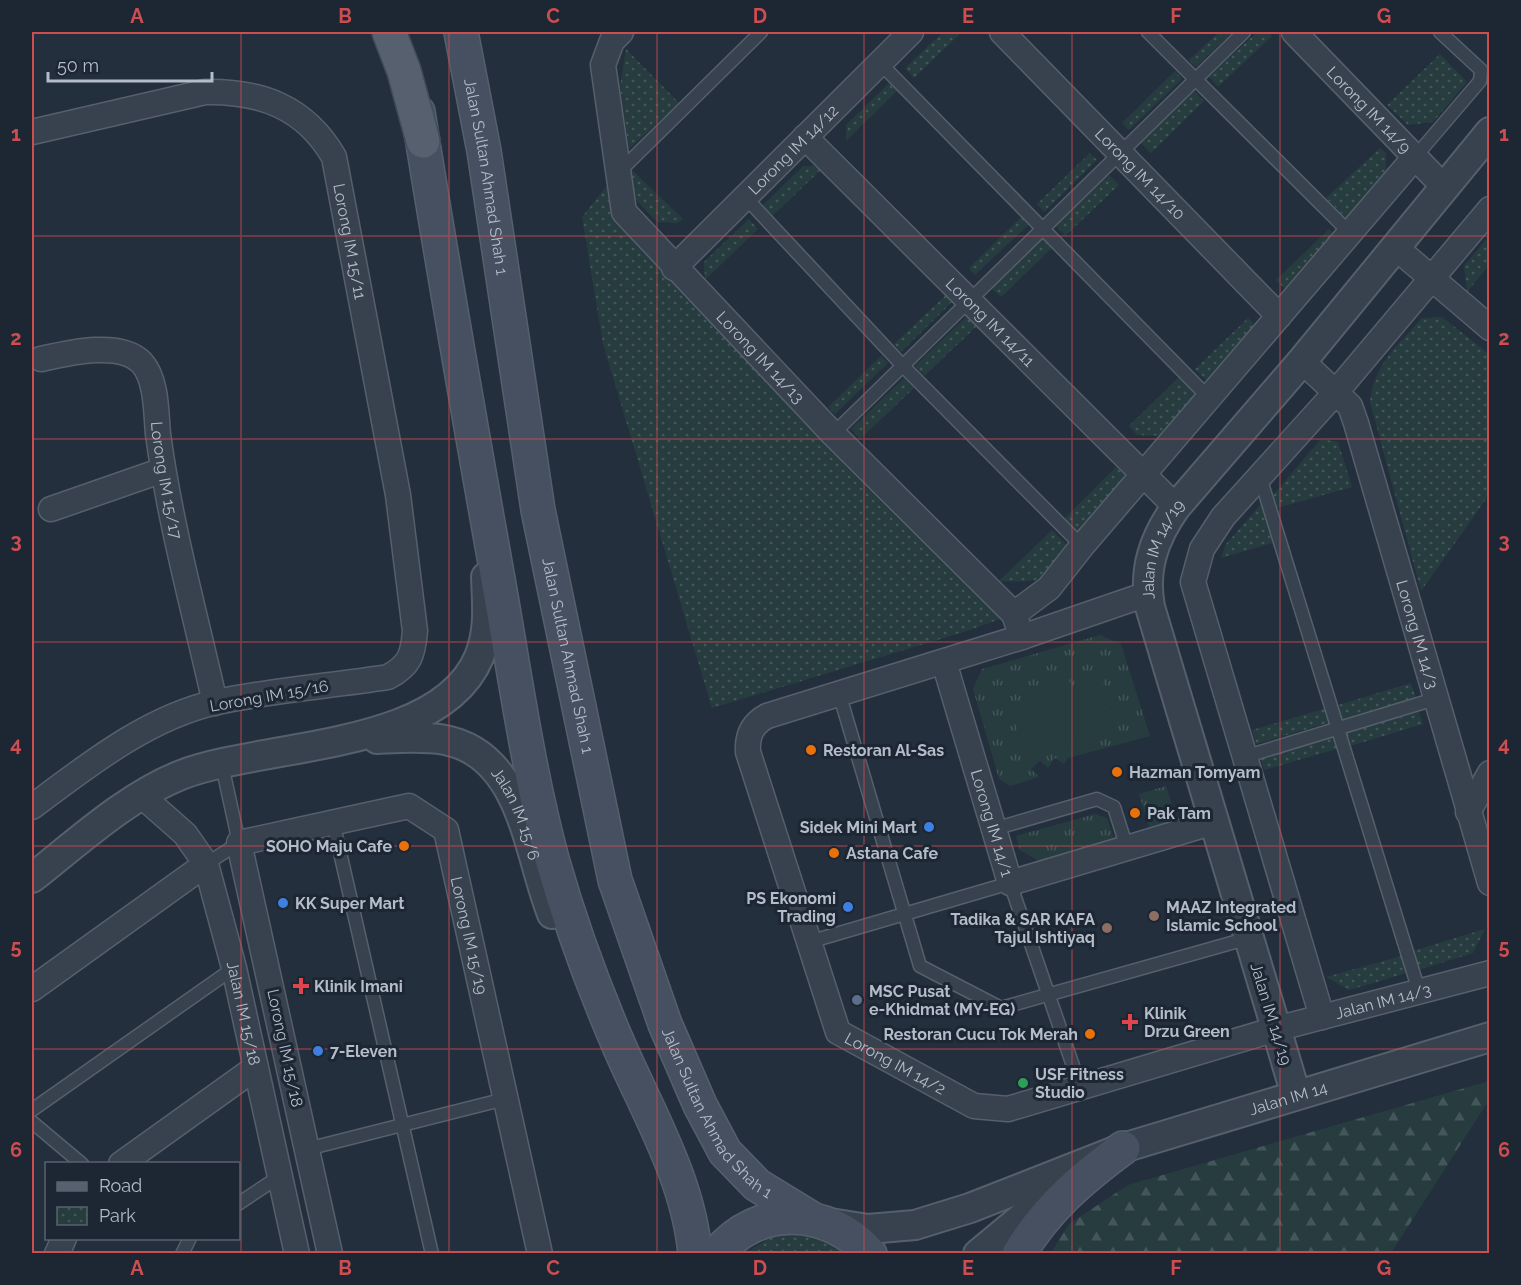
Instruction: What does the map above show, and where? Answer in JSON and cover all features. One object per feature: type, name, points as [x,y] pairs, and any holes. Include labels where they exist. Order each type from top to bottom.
[{"type":"main road","points":[[389,32],[404,71],[423,141]]},
{"type":"main road","points":[[406,32],[483,494],[526,734],[551,854],[606,1013],[673,1167],[692,1224],[695,1254]]},
{"type":"main road","name":"Jalan Sultan Ahmad Shah 1","points":[[461,32],[484,152],[538,510],[615,880],[665,1024],[700,1105],[724,1152],[757,1185],[859,1241],[870,1254]]},
{"type":"main road","points":[[1019,1254],[1034,1228],[1058,1200],[1122,1148]]},
{"type":"main road","points":[[717,1254],[731,1239],[760,1222],[794,1216],[820,1220]]},
{"type":"street","name":"Lorong IM 14/13","points":[[621,32],[612,41],[603,65],[624,212],[674,268],[833,434],[1014,614],[1022,637]]},
{"type":"street","name":"Lorong IM 14/12","points":[[674,268],[911,32]]},
{"type":"street","name":"Lorong IM 14/10","points":[[1002,32],[1279,316]]},
{"type":"street","name":"Lorong IM 14/9","points":[[1294,32],[1444,187]]},
{"type":"street","name":"Lorong IM 15/11","points":[[32,132],[205,92],[232,92],[261,96],[306,122],[323,138],[334,157],[398,495],[415,631],[414,651]]},
{"type":"street","name":"Jalan IM 14/19","points":[[1296,1095],[1148,594],[1150,561],[1156,539],[1176,507],[1302,361],[1490,132]]},
{"type":"street","name":"Lorong IM 14/11","points":[[805,137],[1176,507]]},
{"type":"street","points":[[1014,614],[1049,588],[1082,546],[1415,157]]},
{"type":"street","name":"Jalan IM 14/19","points":[[1322,1017],[1193,582],[1202,549],[1223,517],[1336,392],[1489,209]]},
{"type":"street","points":[[1395,247],[1490,328]]},
{"type":"street","name":"Lorong IM 15/17","points":[[41,359],[75,351],[106,351],[125,353],[143,363],[152,382],[163,470],[215,703]]},
{"type":"street","points":[[1302,361],[1336,392]]},
{"type":"street","name":"Lorong IM 14/3","points":[[1336,392],[1350,406],[1362,438],[1490,883]]},
{"type":"street","points":[[51,509],[163,470]]},
{"type":"street","name":"Jalan IM 15/6","points":[[32,878],[142,796],[182,775],[336,741],[398,724],[432,710],[453,693],[468,676],[479,658],[488,624],[483,494]]},
{"type":"street","points":[[839,693],[944,662],[1148,594]]},
{"type":"street","name":"Lorong IM 15/16","points":[[32,807],[119,746],[175,717],[215,703],[388,677],[403,670],[414,651]]},
{"type":"street","name":"Lorong IM 14/1","points":[[944,662],[1010,883],[1214,822]]},
{"type":"street","name":"Lorong IM 14/2","points":[[839,693],[767,716],[751,729],[748,740],[748,752],[838,1032],[974,1106],[1008,1109],[1276,1029]]},
{"type":"street","name":"Jalan IM 15/6","points":[[336,741],[399,738],[444,740],[470,750],[492,765],[514,798],[550,909],[563,939],[576,966],[606,1013]]},
{"type":"street","points":[[1468,812],[1489,776]]},
{"type":"street","name":"Jalan IM 15/18","points":[[142,796],[185,834],[206,864],[234,968],[297,1254]]},
{"type":"street","name":"Lorong IM 15/19","points":[[239,843],[409,806],[446,830],[540,1254]]},
{"type":"street","name":"Lorong IM 15/18","points":[[239,843],[330,1254]]},
{"type":"street","points":[[32,989],[206,864]]},
{"type":"street","name":"Jalan IM 14/3","points":[[1276,1029],[1490,973]]},
{"type":"street","name":"Jalan IM 14","points":[[820,1220],[868,1229],[915,1226],[970,1208],[1122,1148],[1490,1038]]},
{"type":"street","points":[[124,1162],[255,1068]]},
{"type":"street","name":"Jalan IM 14","points":[[978,1254],[1087,1162]]},
{"type":"street","points":[[57,1254],[64,1240]]},
{"type":"lane","points":[[617,173],[761,32]]},
{"type":"lane","points":[[1148,32],[1350,233]]},
{"type":"lane","points":[[833,434],[970,303],[1244,32]]},
{"type":"lane","points":[[1415,157],[1480,81],[1482,75],[1481,70],[1440,32]]},
{"type":"lane","points":[[879,63],[1209,398]]},
{"type":"lane","points":[[745,197],[903,366],[1082,546]]},
{"type":"lane","points":[[1260,477],[1336,729],[1419,991]]},
{"type":"lane","points":[[839,693],[920,966],[1001,1008],[1249,938]]},
{"type":"lane","points":[[1244,757],[1438,698]]},
{"type":"lane","points":[[206,864],[239,843],[222,765]]},
{"type":"lane","points":[[994,828],[1097,799],[1114,807],[1127,848]]},
{"type":"lane","points":[[333,822],[432,1254]]},
{"type":"lane","points":[[808,942],[1010,883],[1080,1086]]},
{"type":"lane","points":[[32,1110],[234,968]]},
{"type":"lane","points":[[307,1149],[506,1099]]},
{"type":"lane","points":[[32,1122],[80,1162]]},
{"type":"lane","points":[[240,1203],[280,1176]]},
{"type":"lane","points":[[182,1254],[189,1240]]},
{"type":"green space","points":[[943,32],[962,32],[914,78],[905,68]]},
{"type":"green space","points":[[1219,32],[1233,32],[1196,67],[1189,60]]},
{"type":"green space","points":[[1257,32],[1268,32],[1272,36],[1218,87],[1209,77]]},
{"type":"green space","points":[[626,49],[679,103],[629,149],[620,86]]},
{"type":"green space","points":[[1440,54],[1467,82],[1433,122],[1408,125],[1387,105]]},
{"type":"green space","points":[[1175,71],[1182,79],[1129,130],[1122,123]]},
{"type":"green space","points":[[891,81],[899,89],[846,141],[846,125]]},
{"type":"green space","points":[[1194,91],[1204,101],[1151,153],[1141,143]]},
{"type":"green space","points":[[1380,148],[1386,153],[1386,177],[1349,221],[1326,198]]},
{"type":"green space","points":[[1090,153],[1097,160],[1044,212],[1037,204]]},
{"type":"green space","points":[[803,166],[825,166],[771,217],[761,207]]},
{"type":"green space","points":[[631,169],[683,219],[677,223],[657,222],[635,199]]},
{"type":"green space","points":[[617,173],[624,212],[1014,614],[970,630],[712,708],[603,344],[582,217]]},
{"type":"green space","points":[[1109,175],[1119,185],[1065,236],[1056,226]]},
{"type":"green space","points":[[1022,216],[1029,224],[975,275],[969,268]]},
{"type":"green space","points":[[749,219],[758,229],[705,280],[704,262]]},
{"type":"green space","points":[[1329,229],[1336,236],[1288,292],[1276,280]]},
{"type":"green space","points":[[1489,236],[1489,265],[1467,292],[1464,266]]},
{"type":"green space","points":[[1045,237],[1054,246],[1001,297],[991,288]]},
{"type":"green space","points":[[948,293],[954,300],[901,352],[894,344]]},
{"type":"green space","points":[[968,315],[978,325],[924,376],[915,366]]},
{"type":"green space","points":[[1442,317],[1489,354],[1489,495],[1421,591],[1370,402],[1376,377],[1396,346],[1422,318]]},
{"type":"green space","points":[[1248,318],[1258,328],[1210,384],[1195,369]]},
{"type":"green space","points":[[881,356],[888,363],[835,414],[828,407]]},
{"type":"green space","points":[[1179,377],[1199,397],[1166,436],[1137,435],[1129,426]]},
{"type":"green space","points":[[904,378],[914,388],[860,439],[851,429]]},
{"type":"green space","points":[[1321,439],[1338,442],[1352,487],[1277,508],[1273,495]]},
{"type":"green space","points":[[1116,467],[1124,474],[1122,488],[1081,536],[1064,519]]},
{"type":"green space","points":[[1263,502],[1275,542],[1221,558],[1226,544]]},
{"type":"green space","points":[[1052,530],[1070,548],[1047,574],[1034,580],[999,581]]},
{"type":"green space","points":[[1100,635],[1121,644],[1150,736],[1068,758],[1064,764],[1055,758],[1048,768],[1040,761],[1031,769],[1039,777],[1010,786],[999,779],[973,689],[982,669]]},
{"type":"green space","points":[[1101,678],[1114,726],[1089,733],[1091,741],[1052,751],[1049,744],[1023,751],[1010,704],[1037,697],[1035,689],[1069,680],[1071,686]]},
{"type":"green space","points":[[1411,683],[1416,698],[1340,720],[1335,706]]},
{"type":"green space","points":[[1327,708],[1331,722],[1256,744],[1252,730]]},
{"type":"green space","points":[[1419,712],[1423,724],[1347,747],[1343,734]]},
{"type":"green space","points":[[1337,736],[1340,748],[1264,770],[1261,758]]},
{"type":"green space","points":[[1166,786],[1174,811],[1166,823],[1149,827],[1139,794]]},
{"type":"green space","points":[[1095,814],[1107,818],[1114,838],[1039,861],[1020,850],[1016,836]]},
{"type":"green space","points":[[1485,929],[1473,953],[1415,971],[1409,952]]},
{"type":"green space","points":[[1401,956],[1407,973],[1349,990],[1326,977]]},
{"type":"green space","points":[[1489,1081],[1489,1100],[1391,1253],[1051,1253],[1069,1224],[1128,1185]]},
{"type":"green space","points":[[798,1234],[822,1239],[846,1254],[743,1254],[770,1238]]},
{"type":"place","name":"Restoran Al-Sas","points":[[811,750]]},
{"type":"place","name":"Hazman Tomyam","points":[[1117,772]]},
{"type":"place","name":"Pak Tam","points":[[1135,813]]},
{"type":"place","name":"Sidek Mini Mart","points":[[929,827]]},
{"type":"place","name":"SOHO Maju Cafe","points":[[404,846]]},
{"type":"place","name":"Astana Cafe","points":[[834,853]]},
{"type":"place","name":"KK Super Mart","points":[[283,903]]},
{"type":"place","name":"PS Ekonomi Trading","points":[[848,907]]},
{"type":"place","name":"MAAZ Integrated Islamic School","points":[[1154,916]]},
{"type":"place","name":"Tadika & SAR KAFA Tajul Ishtiyaq","points":[[1107,928]]},
{"type":"place","name":"Klinik Imani","points":[[301,986]]},
{"type":"place","name":"MSC Pusat e-Khidmat (MY-EG)","points":[[857,1000]]},
{"type":"place","name":"Klinik Drzu Green","points":[[1130,1022]]},
{"type":"place","name":"Restoran Cucu Tok Merah","points":[[1090,1034]]},
{"type":"place","name":"7-Eleven","points":[[318,1051]]},
{"type":"place","name":"USF Fitness Studio","points":[[1023,1083]]}]
